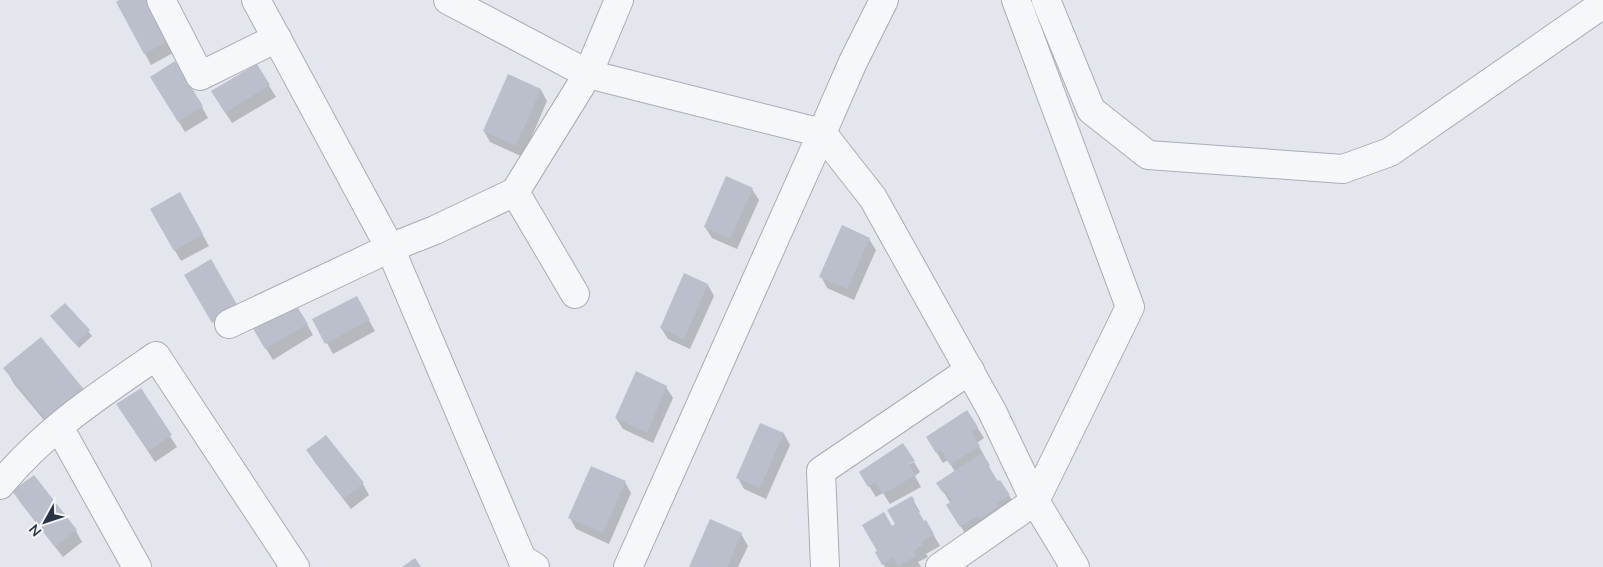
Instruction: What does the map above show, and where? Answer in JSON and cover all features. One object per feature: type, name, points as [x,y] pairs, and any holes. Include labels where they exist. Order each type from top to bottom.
[{"type":"street","points":[[161,0],[200,76],[277,38]]},
{"type":"street","points":[[256,0],[390,248],[522,559],[535,567]]},
{"type":"street","points":[[448,0],[588,74],[822,133],[873,198],[992,411],[1035,501],[1075,567]]},
{"type":"street","points":[[229,324],[514,192],[588,74],[619,0]]},
{"type":"street","points":[[628,567],[853,62],[884,0]]},
{"type":"street","points":[[940,567],[1035,501],[1130,307],[1016,0]]},
{"type":"street","points":[[1046,0],[1091,110],[1148,155],[1343,169],[1390,152],[1590,7]]},
{"type":"street","points":[[514,192],[575,294]]},
{"type":"street","points":[[0,485],[37,444],[87,404],[156,356],[295,567]]},
{"type":"street","points":[[825,567],[821,471],[970,370]]},
{"type":"street","points":[[59,427],[137,567]]},
{"type":"building","points":[[119,0],[146,0],[168,41],[144,54],[116,2]]},
{"type":"building","points":[[175,61],[203,106],[178,122],[150,77]]},
{"type":"building","points":[[257,64],[270,85],[225,113],[211,91]]},
{"type":"building","points":[[508,74],[541,89],[516,146],[483,131]]},
{"type":"building","points":[[726,176],[753,188],[730,239],[704,227]]},
{"type":"building","points":[[180,192],[203,234],[174,251],[150,209]]},
{"type":"building","points":[[842,225],[870,238],[847,289],[819,277]]},
{"type":"building","points":[[211,259],[239,308],[212,323],[184,275]]},
{"type":"building","points":[[684,273],[708,284],[684,339],[660,328]]},
{"type":"building","points":[[357,296],[370,320],[325,344],[312,319]]},
{"type":"building","points":[[293,300],[308,324],[265,349],[251,325]]},
{"type":"building","points":[[65,303],[90,330],[75,344],[50,316]]},
{"type":"building","points":[[41,337],[86,392],[48,422],[3,368]]},
{"type":"building","points":[[636,371],[667,386],[647,433],[615,418]]},
{"type":"building","points":[[141,388],[172,435],[148,451],[116,404]]},
{"type":"building","points":[[967,410],[978,427],[971,432],[980,446],[950,465],[941,450],[936,453],[926,437]]},
{"type":"building","points":[[760,423],[784,433],[760,488],[736,478]]},
{"type":"building","points":[[326,435],[364,483],[344,499],[306,450]]},
{"type":"building","points":[[903,443],[915,461],[909,464],[916,475],[883,494],[875,482],[868,487],[859,472]]},
{"type":"building","points":[[982,453],[990,465],[988,467],[1010,495],[997,503],[999,506],[980,519],[977,516],[960,527],[946,505],[952,501],[946,491],[943,493],[936,483]]},
{"type":"building","points":[[591,466],[626,481],[603,533],[568,518]]},
{"type":"building","points":[[34,475],[77,530],[55,547],[12,491]]},
{"type":"building","points":[[912,496],[915,501],[913,502],[924,521],[926,520],[934,534],[921,542],[923,545],[913,551],[916,556],[898,566],[893,558],[882,565],[875,552],[877,551],[862,525],[884,512],[892,526],[895,524],[887,510]]},
{"type":"building","points":[[710,519],[742,533],[727,567],[689,567]]},
{"type":"building","points":[[415,558],[421,567],[402,567]]}]
